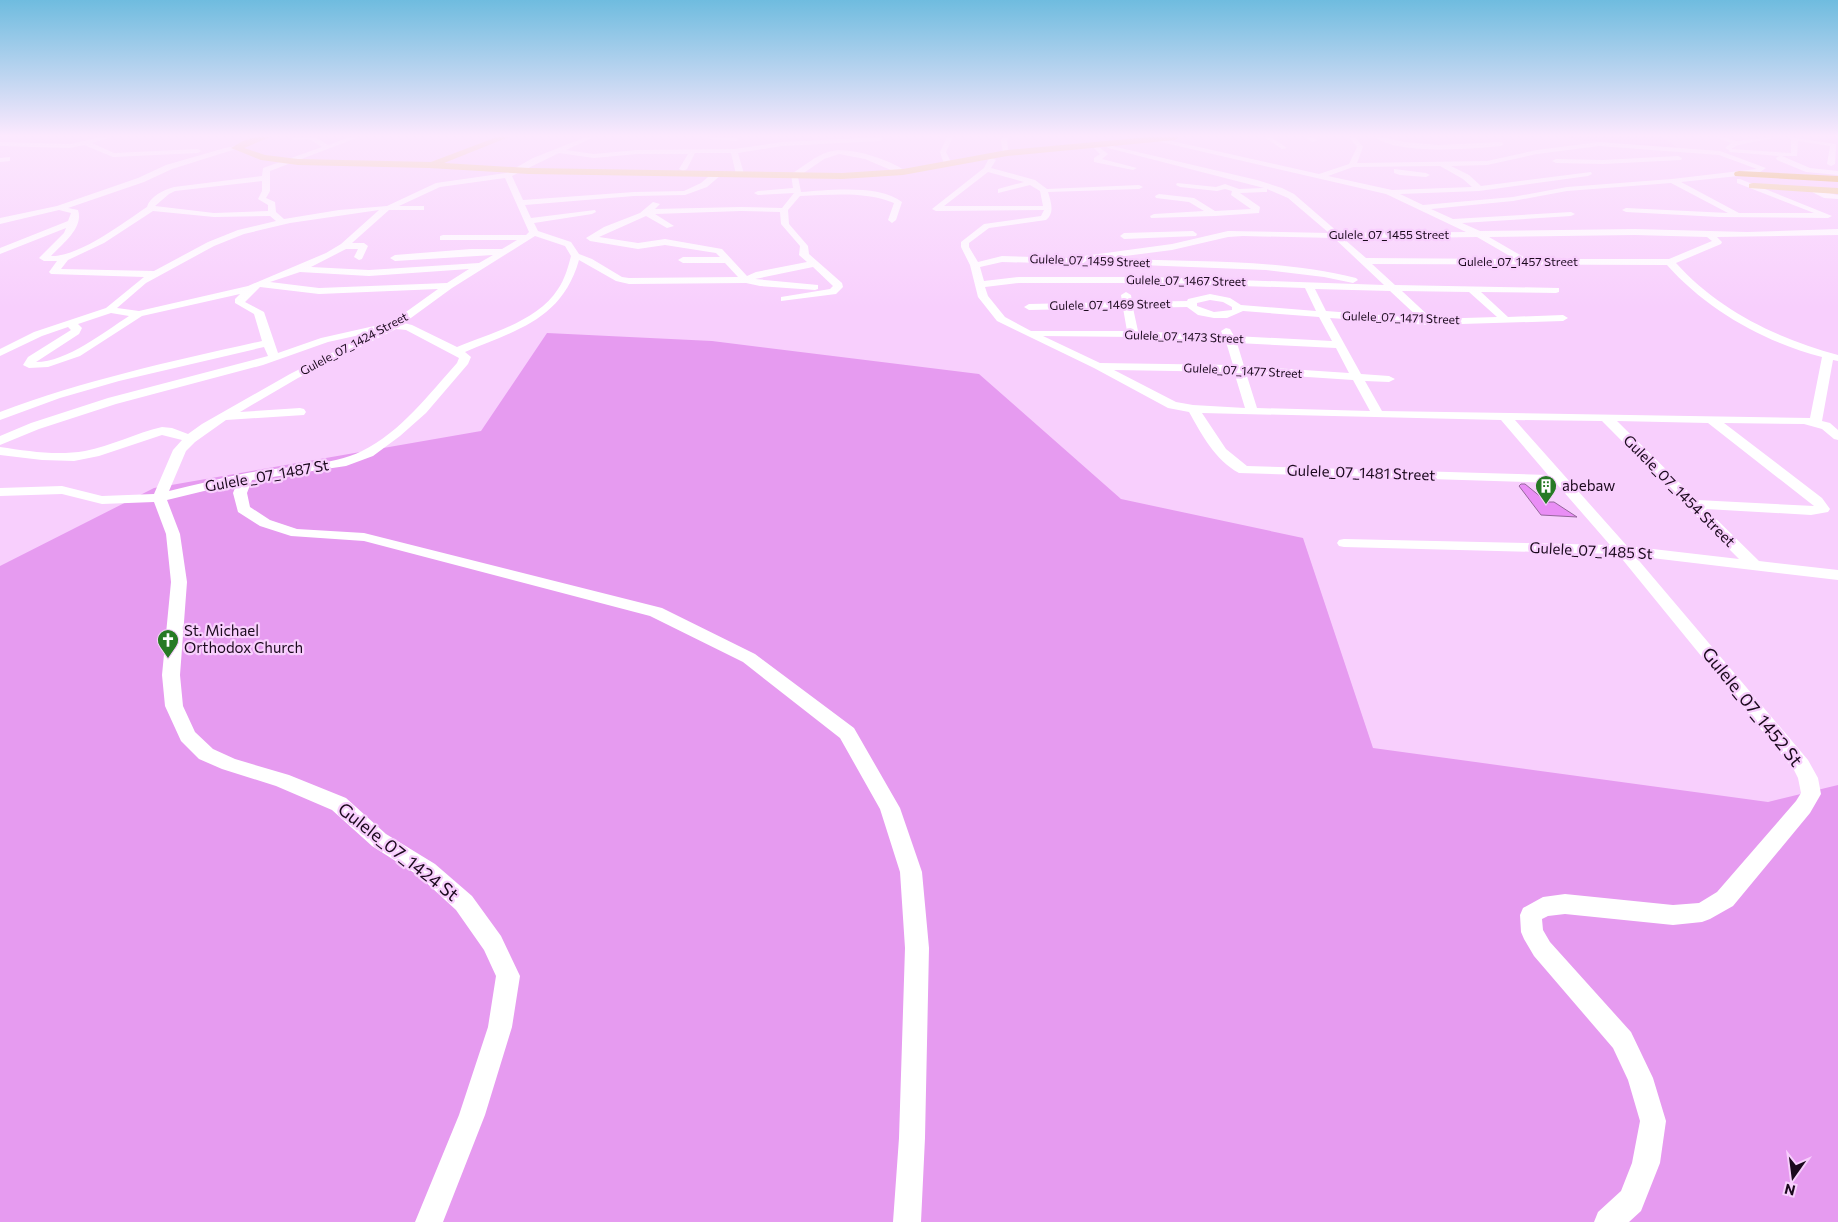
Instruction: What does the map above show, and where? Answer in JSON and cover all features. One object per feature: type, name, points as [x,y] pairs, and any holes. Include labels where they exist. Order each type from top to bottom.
[{"type":"street","points":[[3,219],[59,208],[100,194]]},
{"type":"street","points":[[59,208],[74,212],[75,216],[68,234],[44,258],[63,259],[102,241],[151,208],[152,203],[163,194]]},
{"type":"street","points":[[264,194],[262,199],[272,204],[272,213]]},
{"type":"street","points":[[70,324],[77,328],[75,332],[32,359],[28,365],[44,365],[76,354],[139,314],[255,286],[299,270],[344,246],[386,209],[417,194]]},
{"type":"street","points":[[516,194],[530,221],[530,235]]},
{"type":"street","points":[[520,203],[634,194]]},
{"type":"street","points":[[647,213],[660,201],[663,194]]},
{"type":"street","points":[[797,194],[823,202]]},
{"type":"street","points":[[797,194],[784,210],[785,224],[804,246],[804,254],[837,283],[838,289]]},
{"type":"street","points":[[846,194],[883,196],[898,202],[892,220]]},
{"type":"street","points":[[956,194],[936,209],[1048,208]]},
{"type":"street","points":[[1047,194],[1047,215],[1043,218],[987,226],[965,242],[965,247],[975,265],[982,296],[1001,319],[1098,366],[1172,405],[1192,409],[1252,412],[1378,415],[1787,419],[1816,421],[1826,426],[1838,436]]},
{"type":"street","points":[[1089,194],[1097,198]]},
{"type":"street","points":[[1154,216],[1243,213],[1258,210],[1235,194]]},
{"type":"street","points":[[1285,194],[1312,213],[1338,236],[1365,261],[1388,288],[1428,322]]},
{"type":"street","points":[[1394,194],[1478,234],[1512,252],[1527,263]]},
{"type":"street","points":[[1424,207],[1513,199],[1543,194]]},
{"type":"street","points":[[1697,194],[1740,215]]},
{"type":"street","points":[[1773,194],[1838,219]]},
{"type":"street","points":[[1823,194],[1838,197]]},
{"type":"street","points":[[1159,196],[1191,200],[1215,214]]},
{"type":"street","points":[[1642,203],[1648,211]]},
{"type":"street","points":[[151,208],[214,215],[272,213],[282,222]]},
{"type":"street","points":[[0,353],[23,340],[110,310],[136,286],[222,238],[282,222],[339,212],[421,208]]},
{"type":"street","points":[[580,241],[647,213],[746,209],[784,210]]},
{"type":"street","points":[[1626,210],[1719,215],[1828,216]]},
{"type":"street","points":[[530,221],[592,212]]},
{"type":"street","points":[[647,213],[670,226]]},
{"type":"street","points":[[1243,213],[1280,233]]},
{"type":"street","points":[[1451,221],[1571,214]]},
{"type":"street","points":[[1719,215],[1747,234]]},
{"type":"street","points":[[0,251],[71,223]]},
{"type":"street","name":"Gulele_07_1455 Street","points":[[1072,260],[1172,247],[1228,234],[1280,233],[1338,236],[1838,232]]},
{"type":"street","points":[[1124,236],[1228,234]]},
{"type":"street","points":[[1708,234],[1718,242],[1670,262],[1695,288],[1734,314],[1785,340],[1833,357],[1816,421]]},
{"type":"street","points":[[443,238],[530,235],[638,246],[657,240]]},
{"type":"street","name":"Gulele_07_1424 Street","points":[[159,498],[172,464],[180,450],[190,439],[294,376],[395,325],[449,286],[530,235]]},
{"type":"street","points":[[639,236],[719,251],[746,280]]},
{"type":"street","points":[[695,247],[712,237]]},
{"type":"street","points":[[0,441],[35,426],[112,401],[259,363],[326,340],[395,325],[408,327],[457,351],[523,322],[545,309],[559,296],[571,276],[580,241]]},
{"type":"street","points":[[344,246],[364,246],[359,257]]},
{"type":"street","points":[[395,258],[471,252],[502,252]]},
{"type":"street","points":[[576,256],[589,261],[619,279],[641,282],[746,280],[760,283],[838,289]]},
{"type":"street","points":[[63,259],[54,272],[156,274]]},
{"type":"street","name":"Gulele_07_1459 Street","points":[[975,265],[1002,259],[1072,260],[1310,270],[1388,288]]},
{"type":"street","points":[[683,260],[726,260]]},
{"type":"street","name":"Gulele_07_1457 Street","points":[[1365,261],[1670,262]]},
{"type":"street","points":[[1125,263],[1123,280],[1133,334]]},
{"type":"street","points":[[746,280],[756,275],[814,264]]},
{"type":"street","points":[[1206,265],[1205,280],[1210,297]]},
{"type":"street","points":[[299,270],[369,273],[482,266]]},
{"type":"street","points":[[641,282],[654,274]]},
{"type":"street","name":"Gulele_07_1467 Street","points":[[979,285],[1019,280],[1205,280],[1388,288]]},
{"type":"street","points":[[274,358],[259,318],[259,312],[240,303],[240,299],[255,286],[319,291],[449,286]]},
{"type":"street","points":[[1309,286],[1378,415]]},
{"type":"street","points":[[1388,288],[1556,290]]},
{"type":"street","points":[[785,299],[833,292],[838,289]]},
{"type":"street","points":[[1472,289],[1506,320]]},
{"type":"street","points":[[1210,297],[1226,300],[1238,308],[1234,313],[1218,315],[1200,312],[1192,307],[1191,304],[1196,299],[1210,297]]},
{"type":"street","name":"Gulele_07_1469 Street","points":[[1029,307],[1191,304]]},
{"type":"street","name":"Gulele_07_1471 Street","points":[[1238,308],[1428,322],[1563,318]]},
{"type":"street","points":[[110,310],[139,314]]},
{"type":"street","points":[[1218,315],[1230,338],[1252,412]]},
{"type":"street","name":"Gulele_07_1473 Street","points":[[1027,333],[1133,334],[1341,345]]},
{"type":"street","points":[[0,416],[56,395],[116,378],[268,343]]},
{"type":"street","name":"Gulele _07_1487 St","points":[[0,492],[62,490],[102,500],[159,498],[246,476],[346,462],[368,453],[396,433],[422,410],[465,360],[465,357],[457,351]]},
{"type":"street","points":[[259,363],[294,376]]},
{"type":"street","name":"Gulele_07_1477 Street","points":[[1098,366],[1238,369],[1389,379]]},
{"type":"street","name":"Gulele_07_1481 Street","points":[[1192,409],[1226,458],[1236,468],[1244,470],[1560,479]]},
{"type":"street","points":[[224,417],[300,412]]},
{"type":"street","points":[[1504,416],[1622,550]]},
{"type":"street","name":"Gulele_07_1454 Street","points":[[1606,418],[1752,564]]},
{"type":"street","points":[[1693,504],[1811,511],[1823,509],[1817,501],[1711,419]]},
{"type":"street","points":[[0,451],[49,457],[92,454],[162,431],[168,431],[190,439]]},
{"type":"street","points":[[246,476],[240,493],[243,509],[265,523],[296,533],[364,537],[656,612],[749,658],[847,734],[890,808],[911,872],[917,948],[912,1138],[907,1222]]},
{"type":"street","name":"Gulele_07_1424 St","points":[[159,498],[173,534],[179,582],[170,675],[174,706],[188,736],[206,754],[229,764],[282,780],[339,804],[379,840],[427,870],[464,903],[493,943],[508,976],[500,1027],[472,1115],[429,1222]]},
{"type":"street","name":"Gulele_07_1485 St","points":[[1344,542],[1622,550],[1838,575]]},
{"type":"street","name":"Gulele_07_1452 St","points":[[1608,1222],[1631,1201],[1646,1163],[1653,1121],[1640,1078],[1622,1040],[1542,949],[1532,932],[1531,915],[1543,907],[1566,904],[1673,915],[1702,912],[1725,899],[1804,807],[1812,794],[1808,778],[1801,765],[1622,550]]},
{"type":"shaded area","points":[[547,333],[712,341],[979,374],[1121,499],[1303,538],[1373,748],[1768,802],[1838,785],[1838,1222],[0,1222],[0,566],[154,488],[481,431]]},
{"type":"building","points":[[1525,484],[1547,502],[1554,502],[1577,517],[1541,515],[1519,486]]},
{"type":"place","name":"abebaw","points":[[1546,505]]},
{"type":"place","name":"St. Michael Orthodox Church","points":[[168,659]]}]
